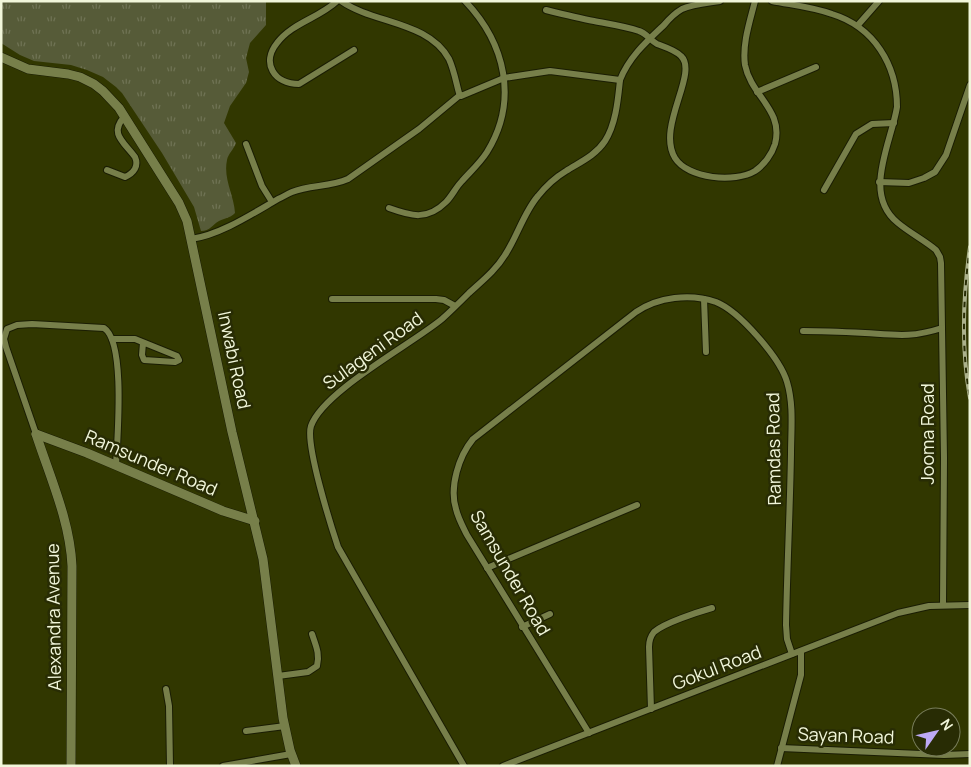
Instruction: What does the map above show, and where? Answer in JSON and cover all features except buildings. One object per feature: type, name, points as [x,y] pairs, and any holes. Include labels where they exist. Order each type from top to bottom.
[{"type":"street","points":[[337,1],[330,8],[305,21],[283,36],[271,52],[269,63],[271,69],[283,80],[291,84],[298,84],[354,50]]},
{"type":"street","points":[[341,1],[428,37],[438,45],[449,60],[460,95]]},
{"type":"street","points":[[389,208],[412,216],[421,215],[436,209],[445,202],[480,161],[493,142],[504,112],[504,78],[494,42],[481,20],[465,1]]},
{"type":"street","name":"Sulageni Road","points":[[464,766],[338,547],[317,472],[310,436],[311,426],[330,401],[384,358],[441,320],[499,264],[538,195],[566,170],[591,156],[605,142],[612,124],[620,80],[627,65],[649,38],[680,10],[696,3],[720,1]]},
{"type":"street","points":[[546,10],[639,31],[677,53],[684,60],[686,67],[684,84],[671,122],[670,134],[674,157],[687,170],[711,176],[730,177],[745,175],[754,171],[765,162],[775,145],[776,126],[769,106],[750,80],[745,64],[744,54],[755,1]]},
{"type":"street","points":[[772,1],[832,14],[858,26],[879,47],[886,58],[892,73],[897,98],[894,123],[879,182],[909,183],[935,172],[946,156],[970,85]]},
{"type":"street","points":[[858,26],[879,1]]},
{"type":"street","name":"Inwabi Road","points":[[1,57],[28,69],[68,74],[94,84],[111,98],[188,221],[232,432],[264,559],[285,726],[291,754],[296,766]]},
{"type":"street","points":[[757,92],[816,67]]},
{"type":"street","points":[[191,239],[225,228],[297,190],[339,183],[348,179],[419,129],[460,95],[463,96],[504,78],[550,71],[620,80]]},
{"type":"street","points":[[107,170],[126,177],[136,167],[137,161],[119,136],[117,128],[124,117]]},
{"type":"street","points":[[824,190],[856,134],[872,124],[894,123]]},
{"type":"street","points":[[246,144],[258,177],[272,202]]},
{"type":"street","name":"Jooma Road","points":[[879,182],[881,201],[886,211],[897,223],[936,250],[940,257],[944,458],[943,605]]},
{"type":"street","name":"Ramdas Road","points":[[657,302],[674,298],[704,299],[723,305],[750,329],[781,368],[789,388],[791,414],[790,517],[786,625],[787,639],[792,654]]},
{"type":"street","points":[[332,299],[436,299],[444,300],[456,306]]},
{"type":"street","points":[[704,299],[706,352]]},
{"type":"street","name":"Samsunder Road","points":[[589,733],[467,535],[455,509],[456,472],[466,447],[473,439],[636,312],[657,302]]},
{"type":"street","name":"Alexandra Avenue","points":[[71,766],[71,546],[4,339],[7,329],[16,325],[100,326],[108,330],[112,339]]},
{"type":"street","points":[[803,331],[868,333],[886,336],[916,335],[942,328]]},
{"type":"street","points":[[116,466],[119,382],[112,339],[135,339],[177,356],[179,360],[175,362],[149,362],[144,360],[142,355],[143,343]]},
{"type":"street","name":"Ramsunder Road","points":[[36,434],[223,511],[254,521]]},
{"type":"street","points":[[487,568],[637,505]]},
{"type":"street","name":"Gokul Road","points":[[503,766],[898,613],[943,605],[970,605]]},
{"type":"street","points":[[651,710],[649,647],[651,637],[657,630],[682,618],[712,608]]},
{"type":"street","points":[[522,627],[550,614]]},
{"type":"street","points":[[278,676],[308,672],[317,666],[318,651],[312,634]]},
{"type":"street","points":[[777,766],[801,676],[801,650]]},
{"type":"street","points":[[166,689],[169,706],[170,766]]},
{"type":"street","points":[[246,731],[285,726]]},
{"type":"street","name":"Sayan Road","points":[[781,748],[944,755],[970,754]]},
{"type":"street","points":[[223,766],[291,754]]},
{"type":"green space","points":[[1,1],[266,1],[266,25],[250,43],[246,58],[249,72],[246,83],[230,106],[224,123],[236,143],[228,158],[226,167],[235,213],[219,221],[209,229],[201,231],[194,207],[162,153],[122,93],[103,77],[87,70],[71,65],[34,61],[1,43]]},
{"type":"railway","points":[[970,247],[964,322],[965,361],[970,398]]}]
